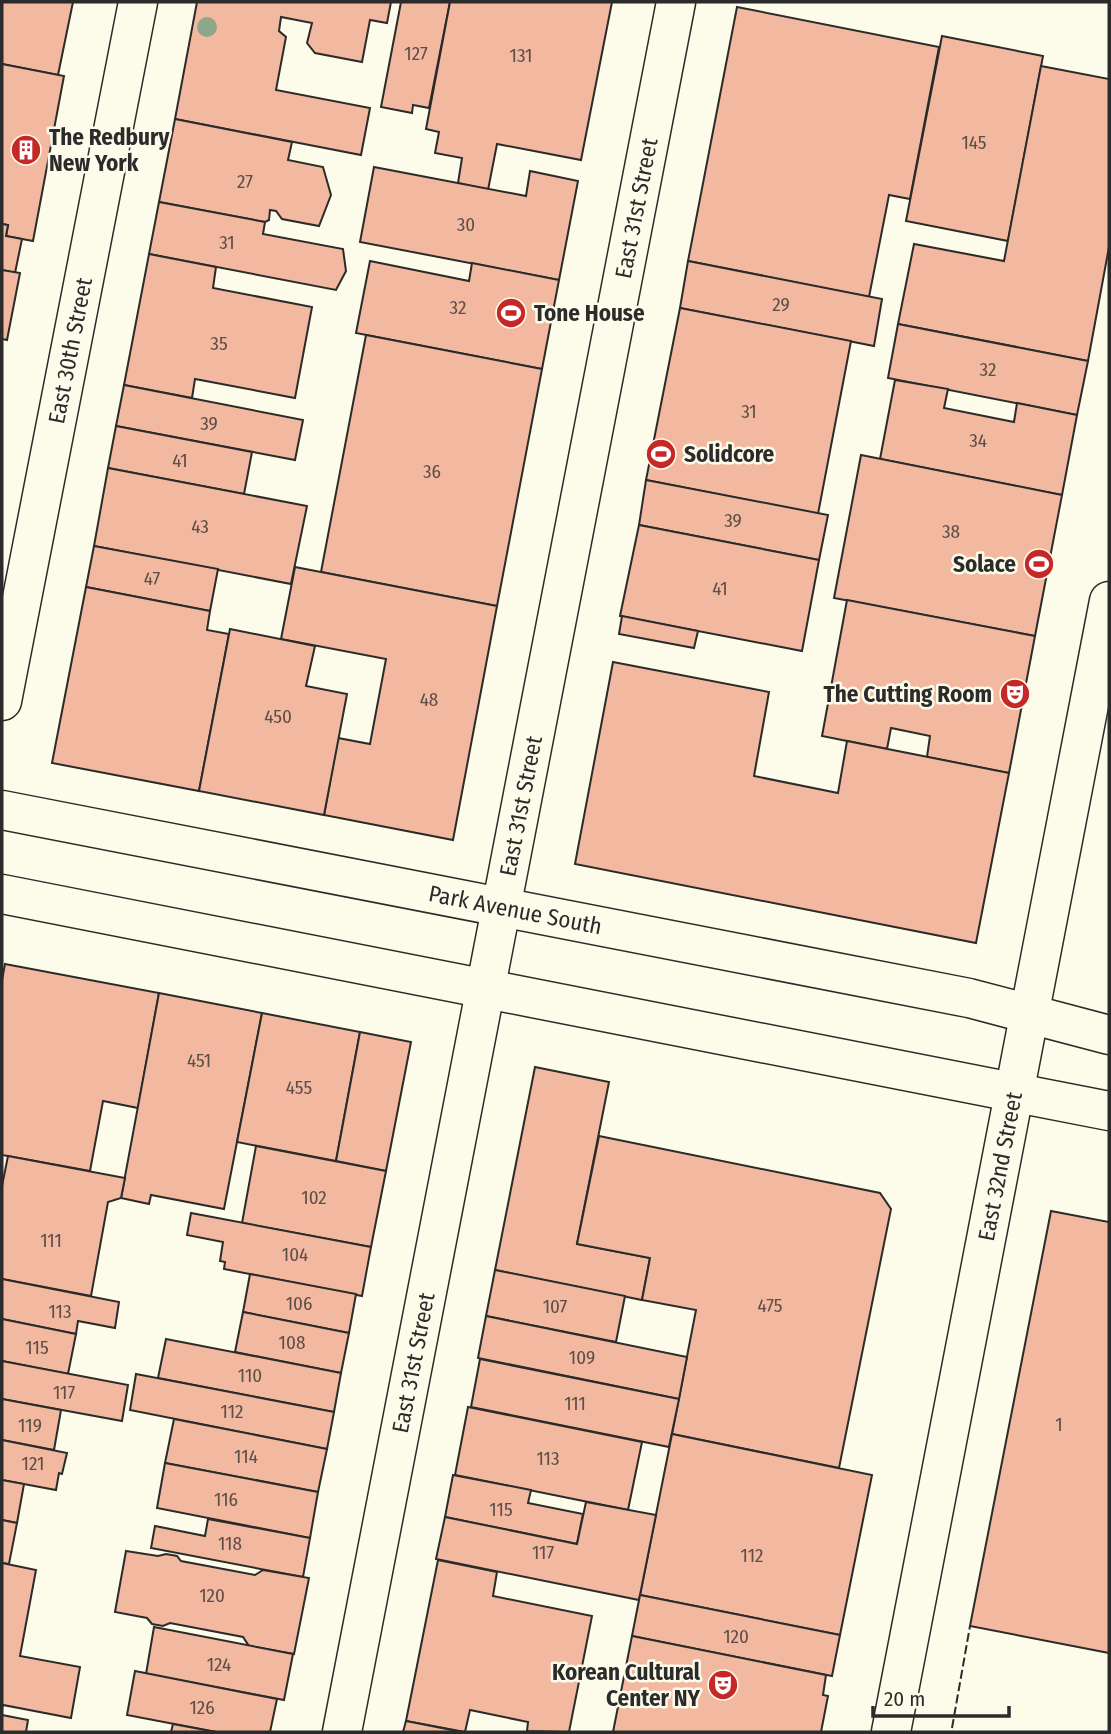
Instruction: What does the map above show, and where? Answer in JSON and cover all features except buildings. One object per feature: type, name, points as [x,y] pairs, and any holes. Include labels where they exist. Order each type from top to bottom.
[{"type":"street","name":"East 30th Street","points":[[2,701],[138,2]]},
{"type":"street","name":"East 31st Street","points":[[342,1732],[676,2]]},
{"type":"street","name":"East 32nd Street","points":[[891,1732],[1109,601]]},
{"type":"street","name":"Park Avenue South","points":[[2,810],[969,998],[1109,1035]]},
{"type":"street","points":[[2,894],[1109,1111]]},
{"type":"fence","points":[[952,1728],[970,1626]]},
{"type":"place","name":"The Redbury New York","points":[[26,150]]},
{"type":"place","name":"Tone House","points":[[511,313]]},
{"type":"place","name":"Solidcore","points":[[661,454]]},
{"type":"place","name":"Solace","points":[[1039,564]]},
{"type":"place","name":"The Cutting Room","points":[[1015,694]]},
{"type":"place","name":"Korean Cultural Center NY","points":[[723,1685]]}]
